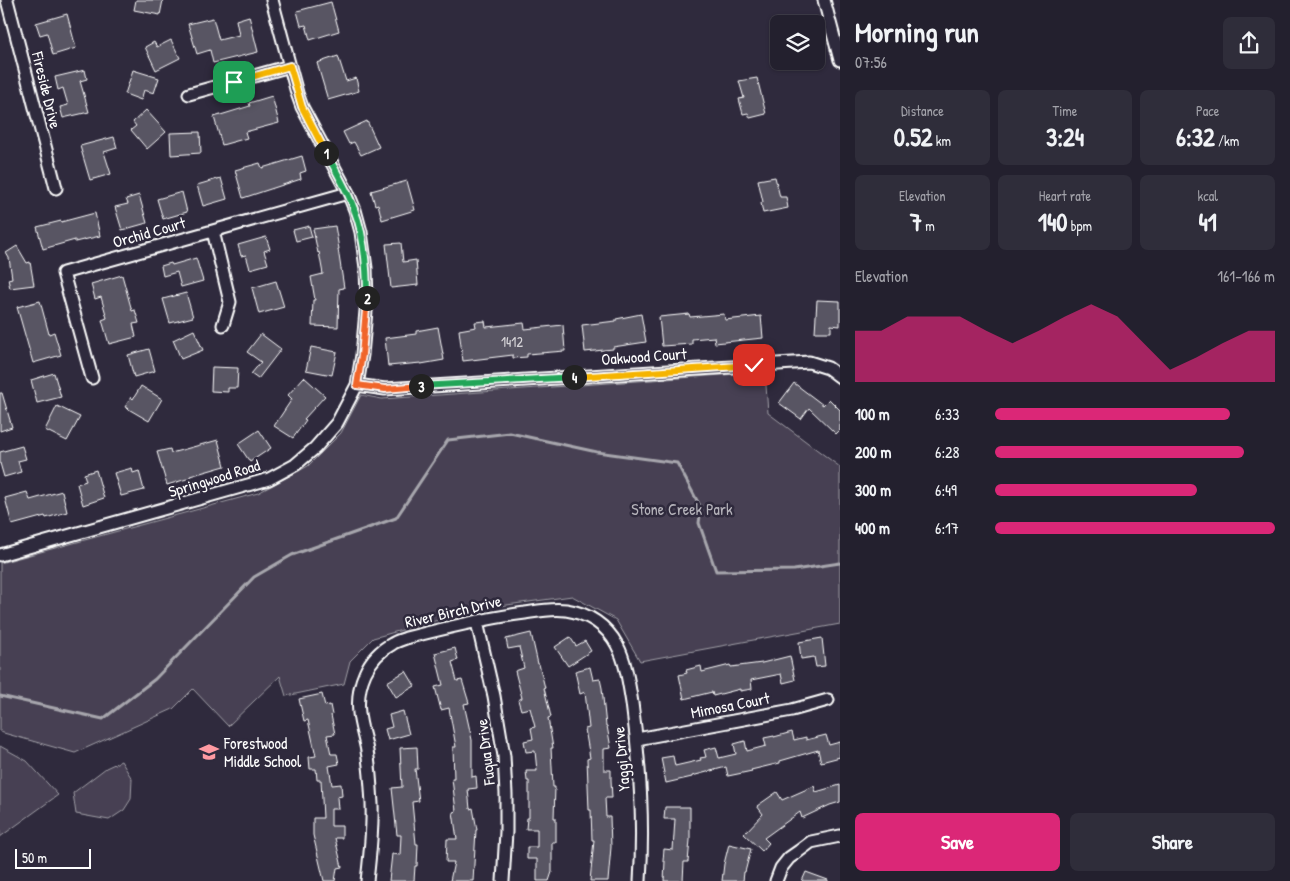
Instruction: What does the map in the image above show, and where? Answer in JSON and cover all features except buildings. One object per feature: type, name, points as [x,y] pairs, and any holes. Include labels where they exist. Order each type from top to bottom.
[{"type":"street","name":"Fireside Drive","points":[[7,0],[56,188]]},
{"type":"street","name":"Springwood Road","points":[[0,555],[269,479],[295,465],[315,448],[337,423],[357,385],[367,300],[366,268],[360,232],[355,210],[348,194],[302,107],[272,0]]},
{"type":"street","points":[[824,0],[840,60]]},
{"type":"street","points":[[189,94],[290,66]]},
{"type":"street","name":"Orchid Court","points":[[92,378],[63,273],[348,194]]},
{"type":"street","points":[[213,231],[230,302],[224,325]]},
{"type":"street","name":"Oakwood Court","points":[[357,385],[385,389],[809,362],[828,368],[840,377]]},
{"type":"street","name":"River Birch Drive","points":[[367,881],[372,836],[372,805],[368,753],[359,713],[359,698],[366,670],[378,655],[391,644],[406,638],[476,622],[539,611],[566,610],[579,613],[601,624],[613,638]]},
{"type":"street","name":"Fuqua Drive","points":[[476,622],[494,696],[504,756],[506,832],[502,881]]},
{"type":"street","name":"Yaggi Drive","points":[[613,638],[622,654],[630,687],[637,739],[642,824],[640,881]]},
{"type":"street","name":"Mimosa Court","points":[[637,739],[792,710],[828,700]]},
{"type":"street","points":[[776,881],[781,868],[789,858],[811,842],[840,836]]},
{"type":"green space","name":"Stone Creek Park","points":[[765,372],[768,413],[840,467],[840,624],[640,661],[616,620],[572,596],[478,609],[373,638],[350,661],[344,684],[286,696],[280,676],[228,726],[193,689],[173,709],[75,753],[0,732],[0,563],[258,493],[308,466],[341,433],[361,395],[382,399]]},
{"type":"green space","points":[[0,746],[27,761],[58,795],[0,837]]},
{"type":"green space","points":[[121,761],[132,779],[131,799],[124,810],[109,820],[76,814],[73,793],[106,768]]},
{"type":"waterway","points":[[0,696],[103,719],[155,679],[254,577],[292,555],[396,518],[448,440],[510,433],[597,452],[677,463],[701,508],[699,523],[716,571],[794,570],[840,563]]},
{"type":"place","name":"Forestwood Middle School","points":[[209,752]]},
{"type":"route","points":[[234,82],[290,66],[302,107],[355,210],[366,268],[367,300],[357,385],[385,389],[754,365]]}]
